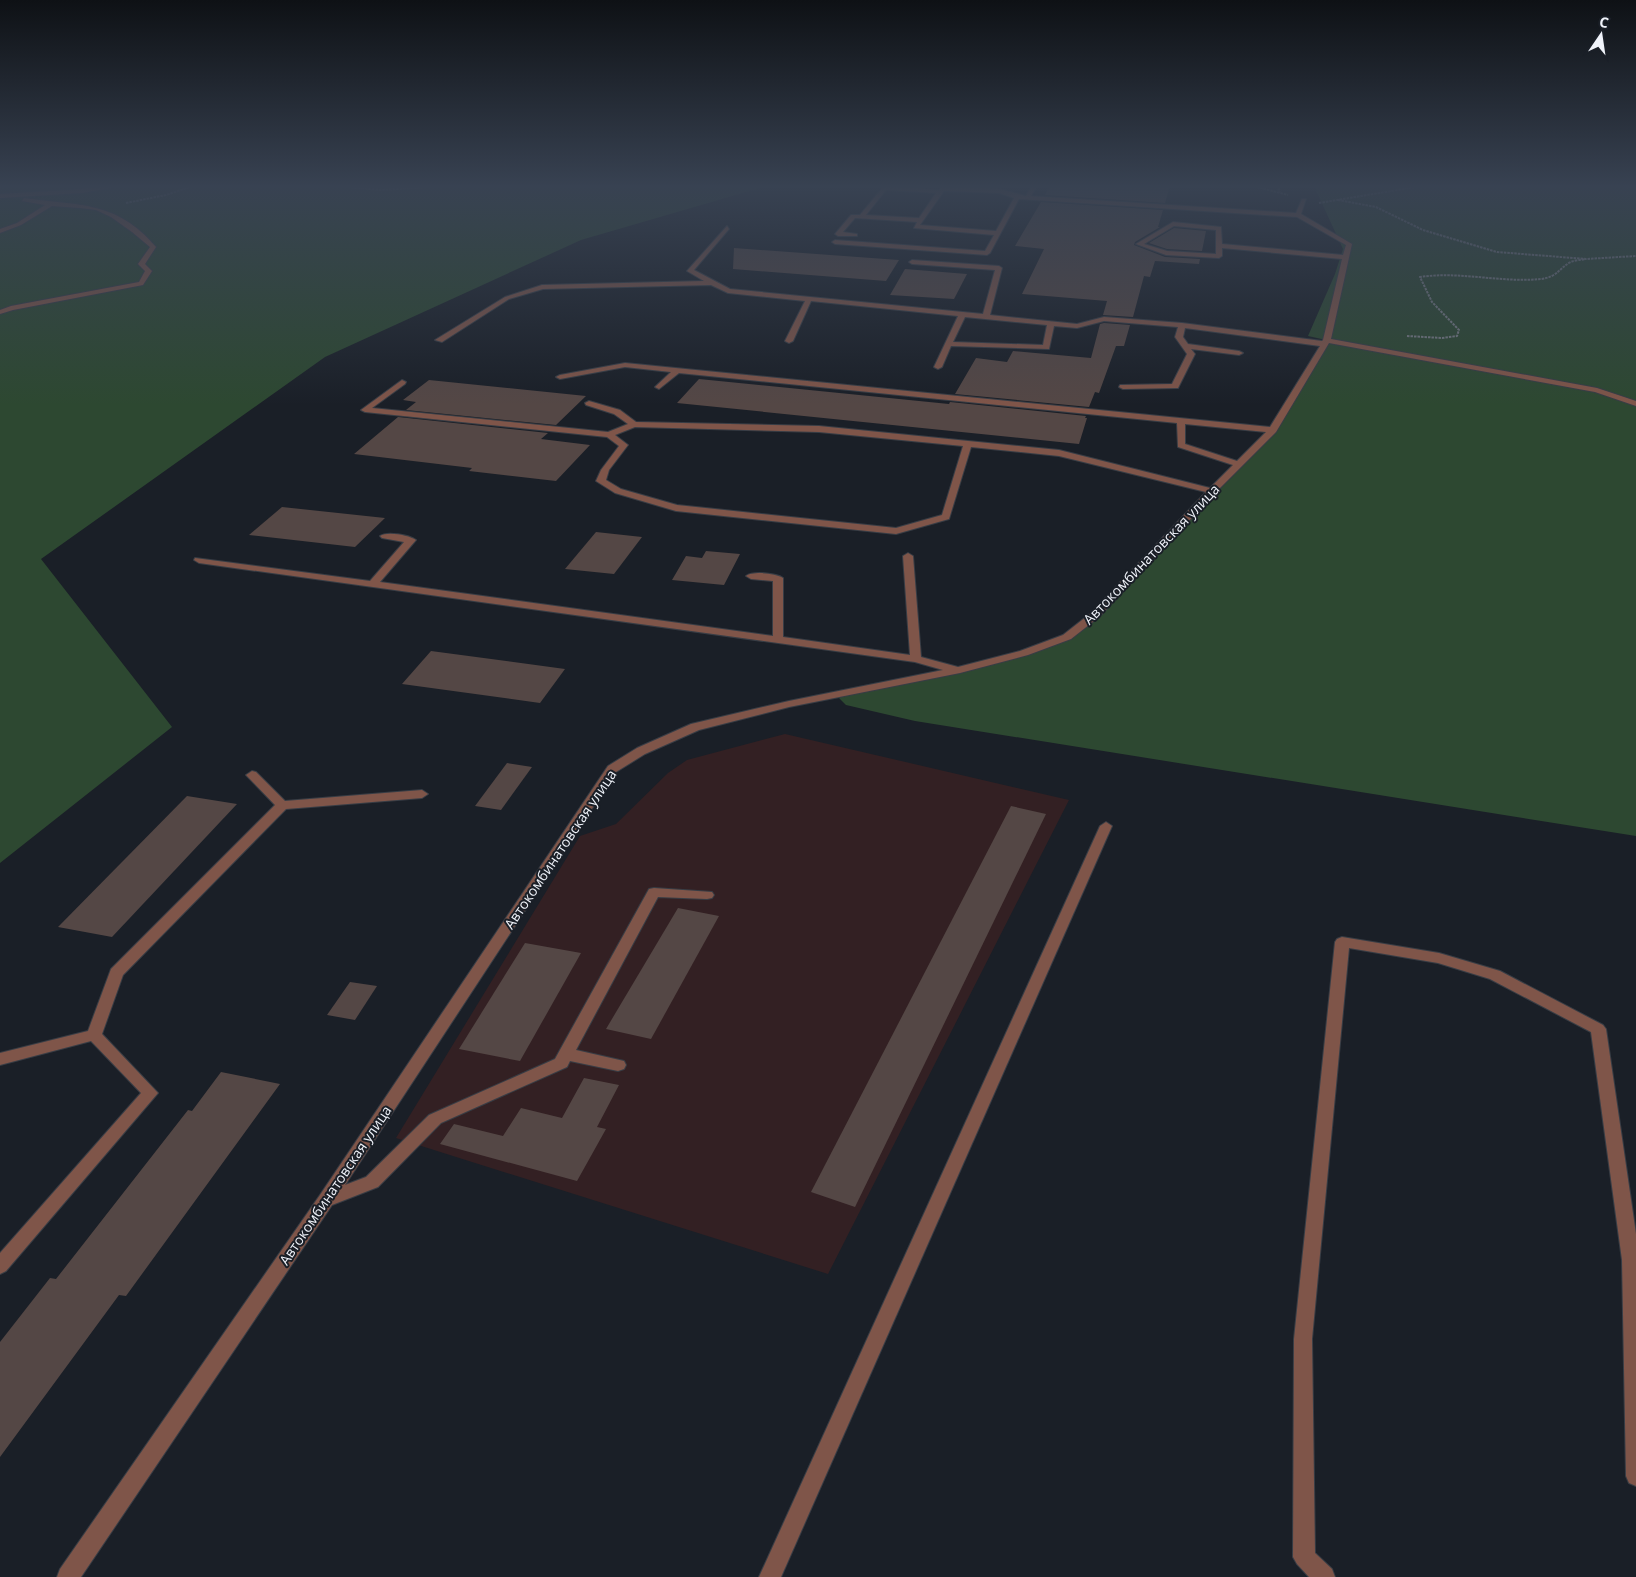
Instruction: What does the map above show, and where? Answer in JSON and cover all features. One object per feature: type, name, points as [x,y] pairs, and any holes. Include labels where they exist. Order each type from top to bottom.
[{"type":"street","points":[[0,312],[11,308],[141,284],[149,272],[141,264],[145,259]]},
{"type":"street","points":[[701,259],[690,271],[728,291],[1051,324],[1077,326],[1104,319],[1182,325],[1326,342],[1597,390],[1636,404]]},
{"type":"street","name":"Автокомбинатовская улица","points":[[68,1577],[326,1200],[612,768],[641,751],[695,727],[789,704],[960,670],[1024,653],[1068,637],[1095,615],[1212,491],[1273,430],[1326,342],[1346,259]]},
{"type":"street","points":[[912,262],[999,268],[986,317]]},
{"type":"street","points":[[439,340],[507,298],[542,287],[713,283]]},
{"type":"street","points":[[789,341],[809,299]]},
{"type":"street","points":[[938,367],[962,315]]},
{"type":"street","points":[[948,344],[1046,347],[1051,324]]},
{"type":"street","points":[[1123,387],[1176,386],[1191,354],[1179,337],[1182,325]]},
{"type":"street","points":[[1185,346],[1239,354]]},
{"type":"street","points":[[560,377],[625,365],[1273,430]]},
{"type":"street","points":[[659,387],[677,370]]},
{"type":"street","points":[[402,382],[365,410],[609,435],[624,445],[605,470],[601,481],[618,491],[676,508],[896,530],[946,517],[968,444]]},
{"type":"street","points":[[589,404],[617,412],[634,424]]},
{"type":"street","points":[[1181,420],[1181,445],[1239,464]]},
{"type":"street","points":[[609,435],[634,424],[818,429],[1059,453],[1212,491]]},
{"type":"street","points":[[373,584],[411,540],[385,536]]},
{"type":"street","points":[[908,556],[916,659]]},
{"type":"street","points":[[199,560],[916,659],[960,670]]},
{"type":"street","points":[[751,576],[778,578],[778,640]]},
{"type":"street","points":[[252,775],[282,805]]},
{"type":"street","points":[[94,1035],[116,973],[282,805],[422,794]]},
{"type":"street","points":[[770,1577],[1106,826]]},
{"type":"street","points":[[326,1200],[372,1182],[435,1119],[561,1063],[654,892],[707,895]]},
{"type":"street","points":[[1324,1577],[1304,1557],[1303,1339],[1342,942],[1439,958],[1495,975],[1598,1029],[1634,1261],[1636,1476]]},
{"type":"street","points":[[0,1059],[94,1035]]},
{"type":"street","points":[[0,1266],[150,1093],[94,1035]]},
{"type":"street","points":[[566,1054],[618,1065]]},
{"type":"path","points":[[1581,259],[1586,259]]},
{"type":"path","points":[[1404,336],[1442,338],[1457,336],[1459,330],[1432,302],[1420,277],[1434,275],[1496,280],[1543,279],[1559,274],[1570,262],[1593,259]]},
{"type":"shaded area","points":[[785,734],[1069,800],[828,1274],[396,1138],[580,836],[616,824],[668,773],[687,760]]},
{"type":"green space","points":[[0,259],[540,259],[325,357],[41,559],[172,727],[0,863]]},
{"type":"green space","points":[[1340,259],[1636,259],[1636,836],[915,721],[846,705],[836,695],[960,670],[1067,637],[1095,615],[1273,430],[1326,340],[1308,336]]},
{"type":"building","points":[[733,259],[899,260],[886,281],[733,269]]},
{"type":"building","points":[[1039,259],[1200,259],[1199,264],[1155,261],[1150,277],[1144,276],[1133,317],[1103,315],[1107,301],[1022,294]]},
{"type":"building","points":[[905,269],[967,274],[954,299],[890,295]]},
{"type":"building","points":[[1100,324],[1130,325],[1124,346],[1116,346],[1099,393],[1095,392],[1089,407],[955,394],[976,358],[1007,362],[1013,351],[1091,358]]},
{"type":"building","points":[[699,379],[949,404],[950,402],[1086,416],[1085,418],[1087,418],[1079,444],[677,403]]},
{"type":"building","points":[[429,380],[586,396],[556,425],[406,410],[416,402],[403,400]]},
{"type":"building","points":[[398,417],[548,433],[541,439],[590,445],[556,481],[469,471],[472,468],[354,454]]},
{"type":"building","points":[[282,507],[385,518],[355,547],[249,535]]},
{"type":"building","points":[[596,532],[642,537],[614,574],[565,569]]},
{"type":"building","points":[[706,551],[740,554],[724,585],[672,580],[686,556],[702,558]]},
{"type":"building","points":[[431,651],[565,669],[540,703],[402,684]]},
{"type":"building","points":[[507,763],[532,767],[501,810],[475,806]]},
{"type":"building","points":[[187,796],[237,804],[112,937],[58,927]]},
{"type":"building","points":[[1011,806],[1046,814],[855,1207],[811,1192]]},
{"type":"building","points":[[678,908],[719,916],[651,1039],[606,1029]]},
{"type":"building","points":[[525,943],[581,953],[520,1061],[459,1049]]},
{"type":"building","points":[[350,982],[377,986],[355,1020],[327,1015]]},
{"type":"building","points":[[221,1072],[280,1084],[126,1296],[119,1295],[0,1457],[0,1342],[50,1278],[56,1279],[188,1110],[192,1111]]},
{"type":"building","points":[[584,1078],[619,1085],[597,1127],[606,1129],[577,1181],[440,1144],[454,1124],[503,1136],[521,1108],[562,1118]]}]
